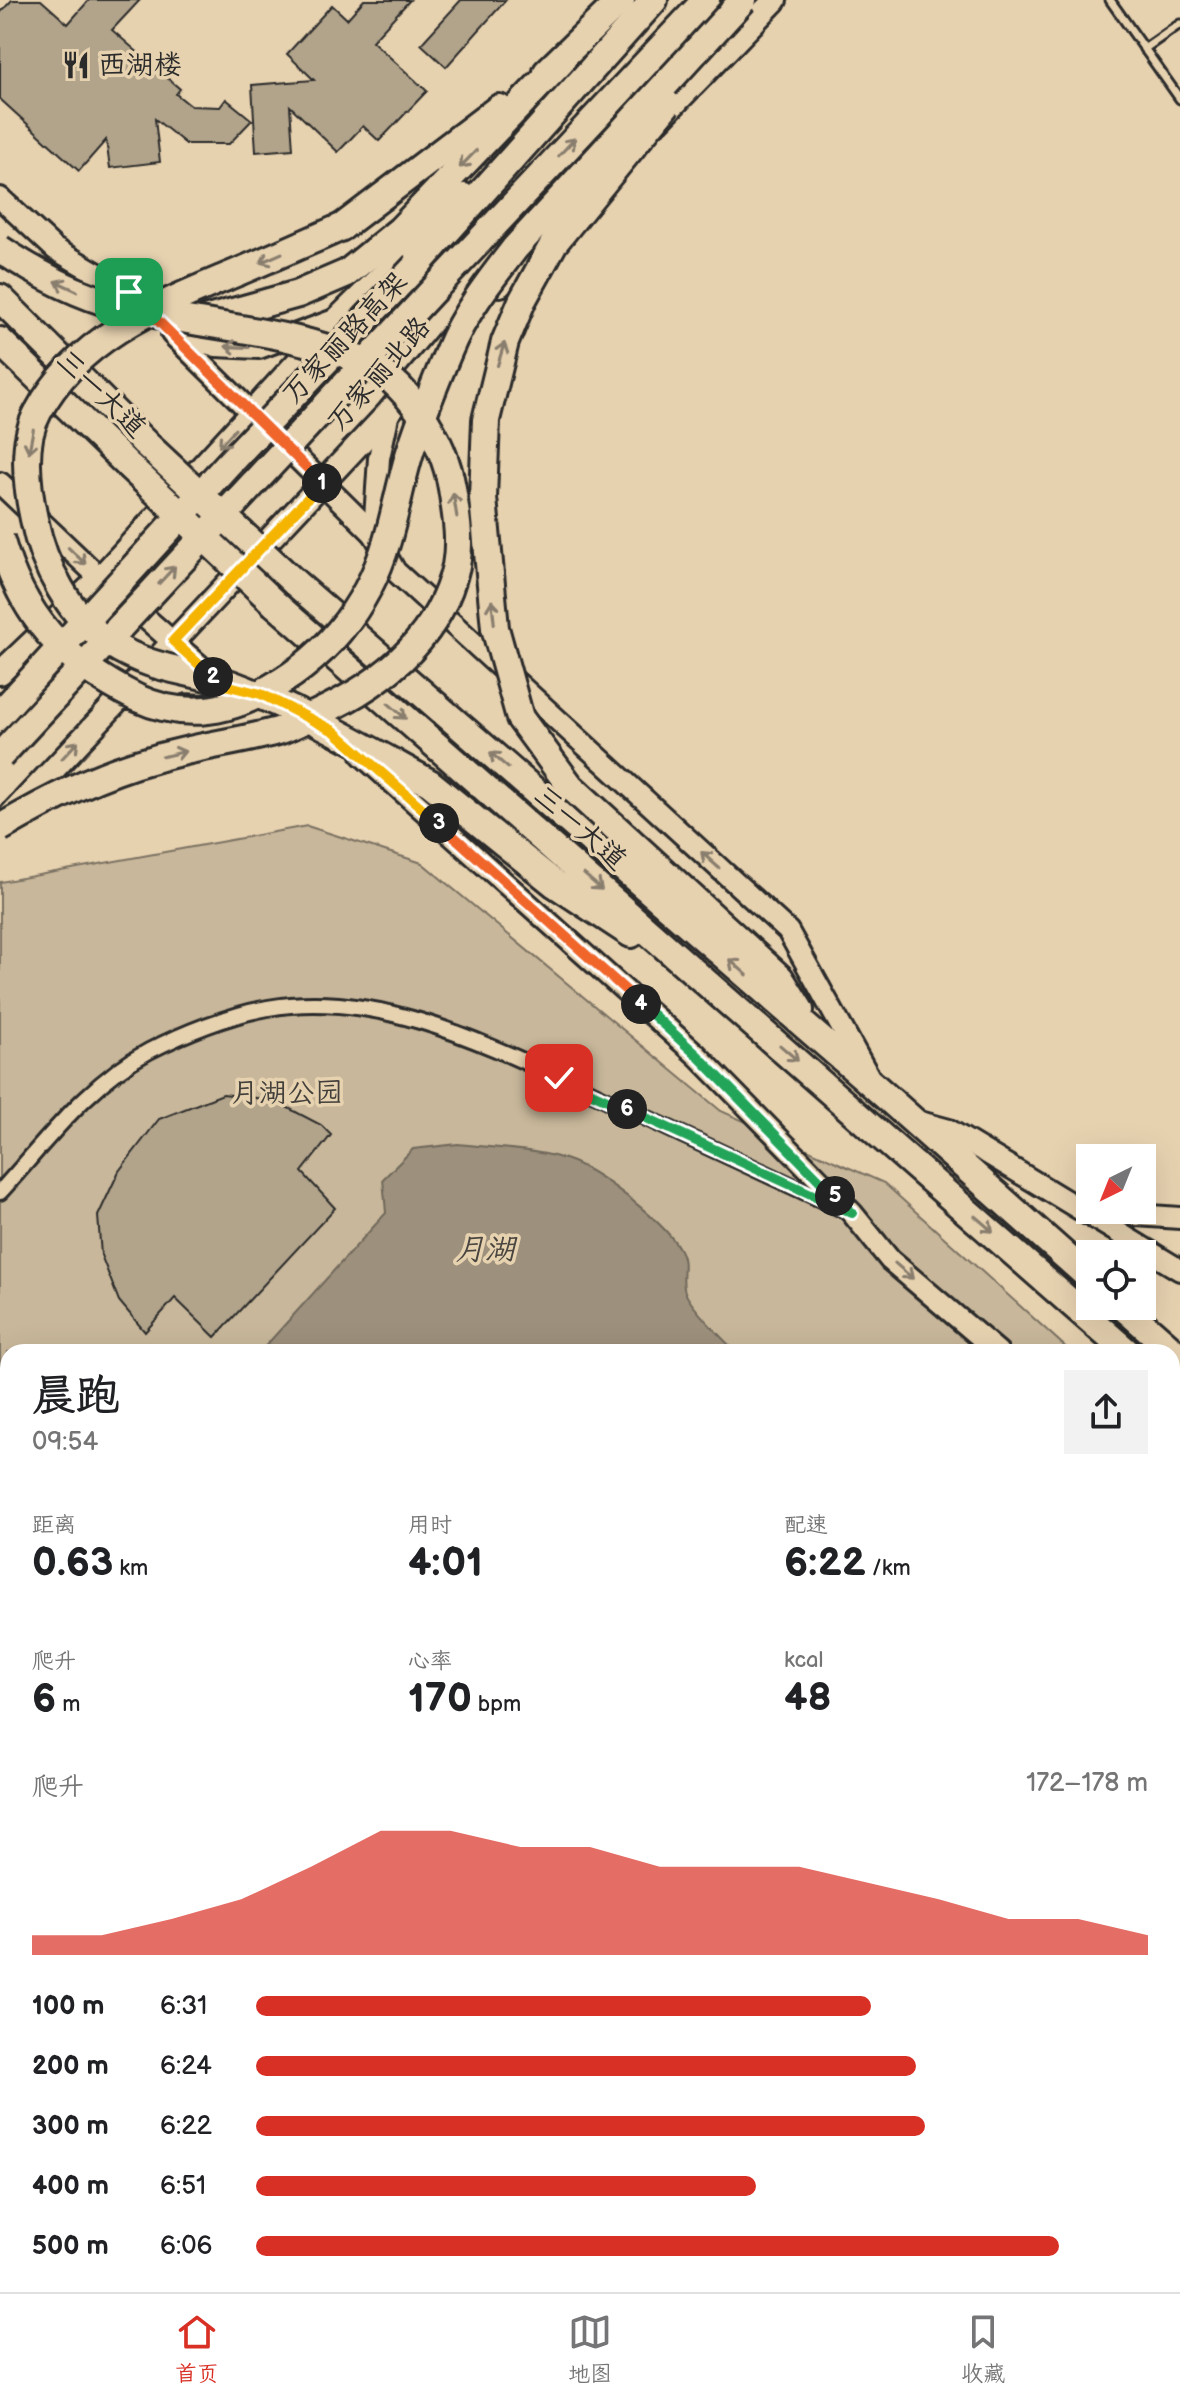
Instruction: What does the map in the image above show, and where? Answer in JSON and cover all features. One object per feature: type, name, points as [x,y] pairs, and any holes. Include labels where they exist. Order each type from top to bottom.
[{"type":"highway","points":[[197,322],[298,294],[347,273],[400,230],[621,0]]},
{"type":"highway","name":"万家丽路高架","points":[[0,714],[228,464],[416,266],[654,0]]},
{"type":"highway","name":"万家丽路高架","points":[[0,756],[706,0]]},
{"type":"highway","points":[[0,538],[18,590],[52,640],[106,683],[145,701],[180,712],[219,710],[281,683],[303,668],[332,642],[355,611],[370,583],[386,544],[410,453],[450,346],[486,287],[515,248],[740,4]]},
{"type":"highway","points":[[740,4],[654,123],[554,243],[522,301],[505,342],[486,420],[483,498],[495,628],[520,718],[570,786],[780,978],[814,1034]]},
{"type":"highway","points":[[561,62],[342,227],[164,302],[104,338],[63,375],[36,414],[28,452],[29,493],[38,541],[58,585],[87,626],[137,658],[169,671],[226,682],[266,698],[430,783],[555,884],[729,1002]]},
{"type":"highway","points":[[0,249],[27,267],[74,290],[118,306],[306,342],[363,361],[389,377],[418,411],[440,446],[451,481],[459,530],[452,579],[440,607],[418,643],[376,683],[281,730],[152,759],[87,783],[0,827]]},
{"type":"highway","name":"三一大道","points":[[0,298],[145,443],[294,582],[873,1085],[1076,1266]]},
{"type":"highway","name":"三一大道","points":[[0,341],[275,604],[1118,1344]]},
{"type":"highway","points":[[1138,1320],[1165,1344]]},
{"type":"main road","points":[[0,673],[100,578],[337,319],[466,194],[635,0]]},
{"type":"main road","name":"万家丽北路","points":[[0,827],[389,412],[423,368],[537,244],[775,0]]},
{"type":"main road","points":[[0,198],[55,249],[129,292],[186,337],[216,346],[259,348],[337,319]]},
{"type":"main road","points":[[129,292],[374,534],[395,571],[788,931],[873,1085]]},
{"type":"main road","points":[[374,534],[379,458],[389,412]]},
{"type":"main road","points":[[0,483],[100,578],[221,684]]},
{"type":"main road","points":[[116,702],[185,682],[221,684],[261,694],[334,731],[697,1055],[852,1213],[890,1260],[989,1344]]},
{"type":"main road","points":[[908,1119],[949,1130],[1076,1206]]},
{"type":"main road","points":[[1156,1216],[1180,1218]]},
{"type":"main road","points":[[1105,1224],[1180,1270]]},
{"type":"street","points":[[0,1192],[94,1089],[148,1052],[214,1025],[269,1008],[324,1005],[392,1012],[464,1036],[852,1213]]},
{"type":"lane","points":[[1110,0],[1180,99]]},
{"type":"lane","points":[[1144,49],[1180,24]]},
{"type":"green space","name":"月湖公园","points":[[307,826],[422,863],[721,1111],[884,1183],[1062,1344],[0,1344],[0,882]]},
{"type":"water","name":"月湖","points":[[458,1144],[532,1152],[586,1168],[647,1213],[672,1239],[682,1255],[688,1299],[728,1344],[267,1344],[386,1213],[383,1179],[413,1149]]},
{"type":"building","name":"西湖楼","points":[[12,0],[41,0],[68,24],[89,0],[140,0],[112,30],[180,89],[176,94],[191,106],[220,107],[226,99],[252,120],[229,144],[186,144],[155,119],[160,162],[110,168],[106,140],[79,171],[0,99],[0,13]]},
{"type":"building","name":"西湖楼","points":[[364,0],[410,0],[372,41],[427,91],[379,141],[363,126],[338,152],[290,106],[293,149],[256,152],[252,85],[314,80],[287,54],[332,5],[347,19]]},
{"type":"building","points":[[461,0],[506,0],[446,67],[421,44]]},
{"type":"building","points":[[223,1094],[273,1100],[321,1125],[331,1135],[302,1172],[335,1208],[215,1337],[175,1298],[145,1332],[119,1301],[101,1255],[98,1216],[119,1171],[159,1119]]},
{"type":"place","name":"西湖楼","points":[[76,65]]},
{"type":"route","points":[[129,292],[323,482],[173,641],[221,684],[261,694],[334,731],[384,773],[697,1055],[852,1213],[559,1078]]}]
